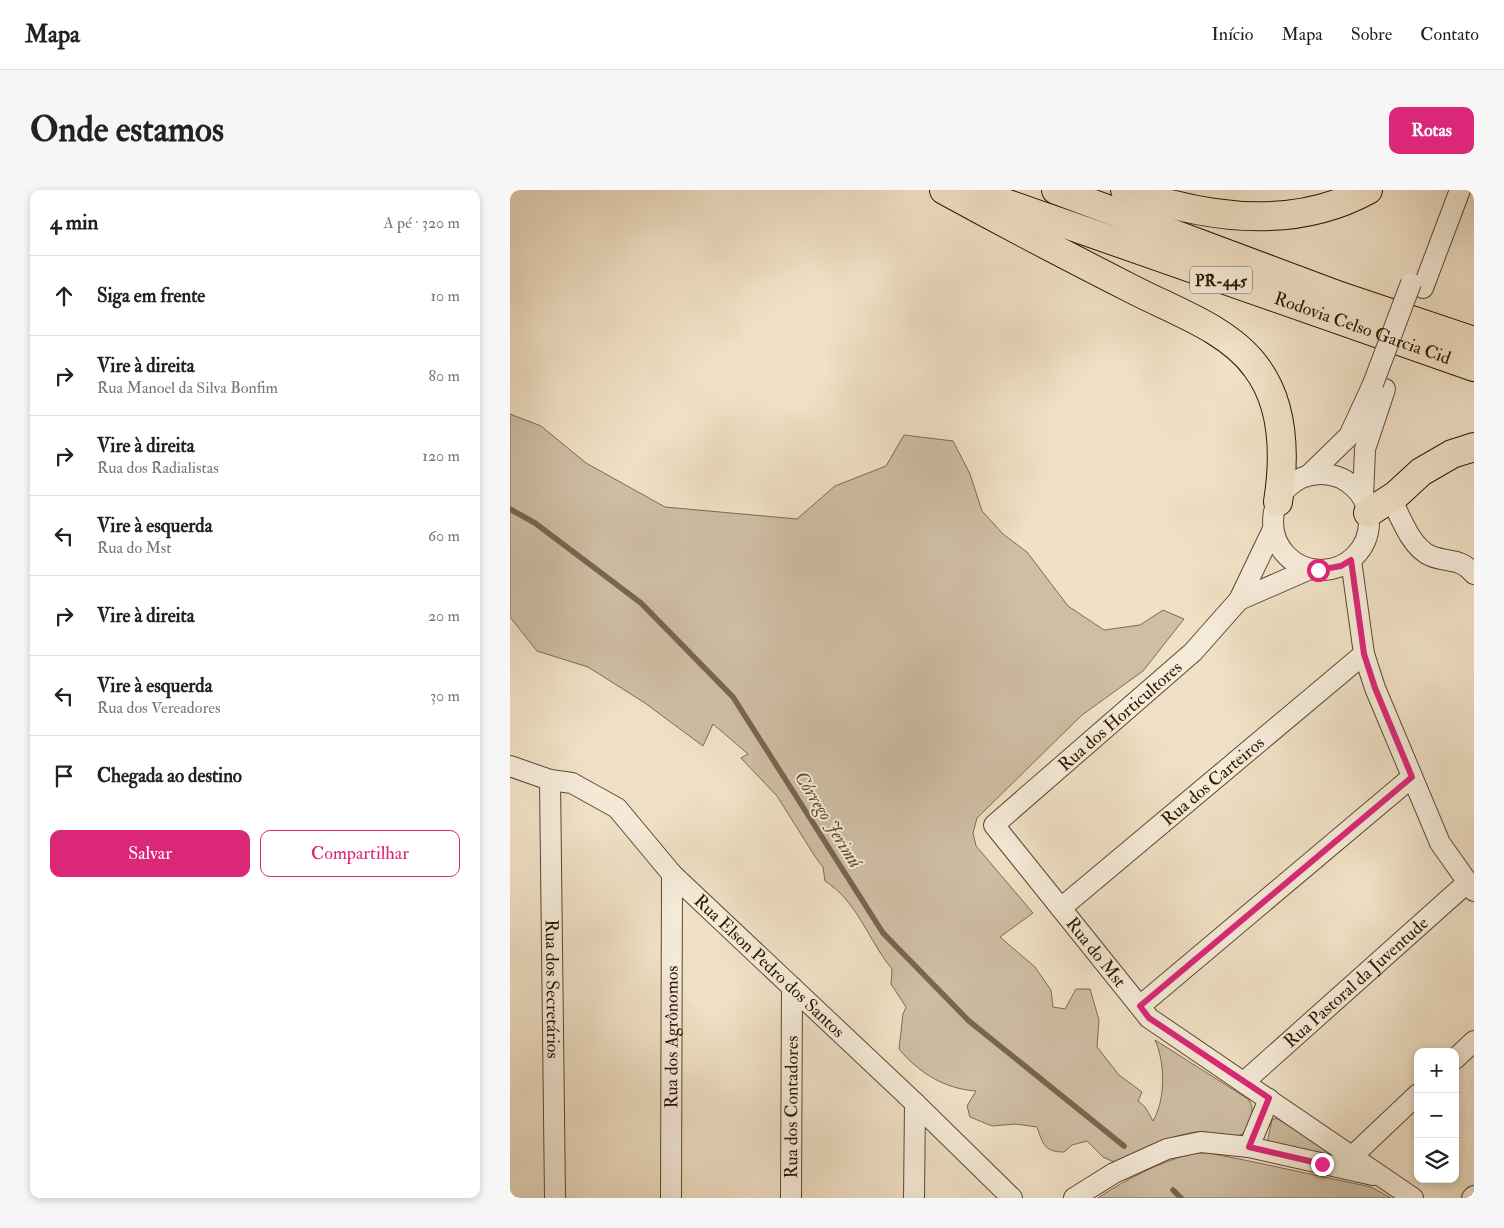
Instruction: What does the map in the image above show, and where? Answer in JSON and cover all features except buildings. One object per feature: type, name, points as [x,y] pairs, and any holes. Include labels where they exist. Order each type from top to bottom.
[{"type":"highway","points":[[944,190],[1023,234],[1180,312],[1235,346],[1256,366],[1268,385],[1277,413],[1282,447],[1282,471],[1278,502]]},
{"type":"highway","name":"Rodovia Celso Garcia Cid","points":[[968,190],[1474,367]]},
{"type":"highway","name":"Rodovia Celso Garcia Cid","points":[[1056,190],[1340,296],[1474,341]]},
{"type":"highway","points":[[1124,190],[1155,201],[1238,217],[1273,217],[1311,212],[1368,190]]},
{"type":"highway","points":[[1366,506],[1391,498],[1421,472],[1452,454],[1474,447]]},
{"type":"street","points":[[1417,286],[1447,190]]},
{"type":"street","points":[[1379,386],[1349,436],[1309,476],[1290,485],[1278,502],[1274,515],[1274,529],[1278,542],[1285,554],[1296,563],[1310,569],[1329,570],[1351,560],[1365,542],[1368,529],[1365,449],[1379,386],[1417,286],[1460,190]]},
{"type":"street","points":[[1309,476],[1328,475],[1345,481],[1366,506]]},
{"type":"street","points":[[1391,498],[1418,547],[1431,556],[1456,560],[1468,567],[1474,574]]},
{"type":"street","name":"Rua dos Horticultores","points":[[994,825],[1193,652],[1239,600],[1274,529]]},
{"type":"street","points":[[1351,560],[1364,654],[1375,688],[1440,842],[1471,886]]},
{"type":"street","name":"Rua dos Horticultores","points":[[1239,600],[1310,569]]},
{"type":"street","name":"Rua dos Carteiros","points":[[1061,908],[1364,654]]},
{"type":"street","name":"Rua Elson Pedro dos Santos","points":[[510,766],[550,780],[572,783],[617,808],[672,874],[915,1103],[1012,1198]]},
{"type":"street","points":[[1140,1006],[1412,777]]},
{"type":"street","name":"Rua dos Secretários","points":[[550,780],[555,1198]]},
{"type":"street","name":"Rua do Mst","points":[[994,825],[1149,1018],[1269,1098],[1346,1162],[1382,1177],[1413,1198]]},
{"type":"street","name":"Rua dos Agrônomos","points":[[671,1198],[672,874]]},
{"type":"street","name":"Rua Pastoral da Juventude","points":[[1244,1082],[1471,886]]},
{"type":"street","name":"Rua dos Contadores","points":[[791,1198],[792,986]]},
{"type":"street","points":[[1459,1055],[1474,1041]]},
{"type":"street","points":[[1249,1147],[1269,1098]]},
{"type":"street","points":[[1074,1198],[1114,1173],[1167,1149],[1201,1142],[1249,1147],[1346,1162],[1414,1098]]},
{"type":"street","points":[[914,1198],[915,1103]]},
{"type":"shaded area","points":[[510,414],[541,426],[586,463],[665,507],[797,519],[835,486],[886,466],[904,435],[953,441],[970,474],[982,511],[1003,534],[1027,552],[1068,606],[1104,630],[1140,625],[1163,610],[1184,619],[1143,671],[1082,715],[977,818],[973,833],[976,846],[1033,913],[1000,937],[1035,967],[1051,990],[1053,1007],[1065,1009],[1076,989],[1090,989],[1099,1020],[1097,1047],[1119,1075],[1142,1092],[1138,1101],[1145,1107],[1153,1121],[1160,1102],[1163,1081],[1161,1059],[1155,1040],[1248,1099],[1251,1103],[1252,1112],[1250,1121],[1243,1134],[1232,1136],[1196,1132],[1185,1134],[1154,1144],[1114,1162],[1103,1157],[1087,1141],[1072,1145],[1064,1152],[1057,1152],[1045,1146],[1037,1127],[1015,1124],[992,1126],[970,1117],[967,1106],[976,1091],[965,1090],[943,1083],[924,1072],[907,1058],[899,1049],[903,1014],[906,1007],[891,984],[892,969],[854,910],[825,881],[823,867],[777,796],[741,758],[748,754],[713,724],[703,746],[645,703],[588,667],[537,651],[510,617]]},
{"type":"shaded area","points":[[1276,1118],[1333,1153],[1333,1157],[1267,1143],[1272,1120]]},
{"type":"shaded area","points":[[1193,1153],[1209,1153],[1371,1187],[1391,1198],[1098,1198],[1144,1172],[1168,1161]]},
{"type":"waterway","name":"Córrego Jerimú","points":[[510,509],[535,523],[641,603],[733,697],[883,933],[969,1021],[1124,1146]]},
{"type":"waterway","name":"Córrego Jerimú","points":[[1173,1190],[1181,1198]]},
{"type":"route","points":[[1318,570],[1329,570],[1351,560],[1364,654],[1375,688],[1412,777],[1140,1006],[1149,1018],[1269,1098],[1249,1147],[1322,1164]]}]
